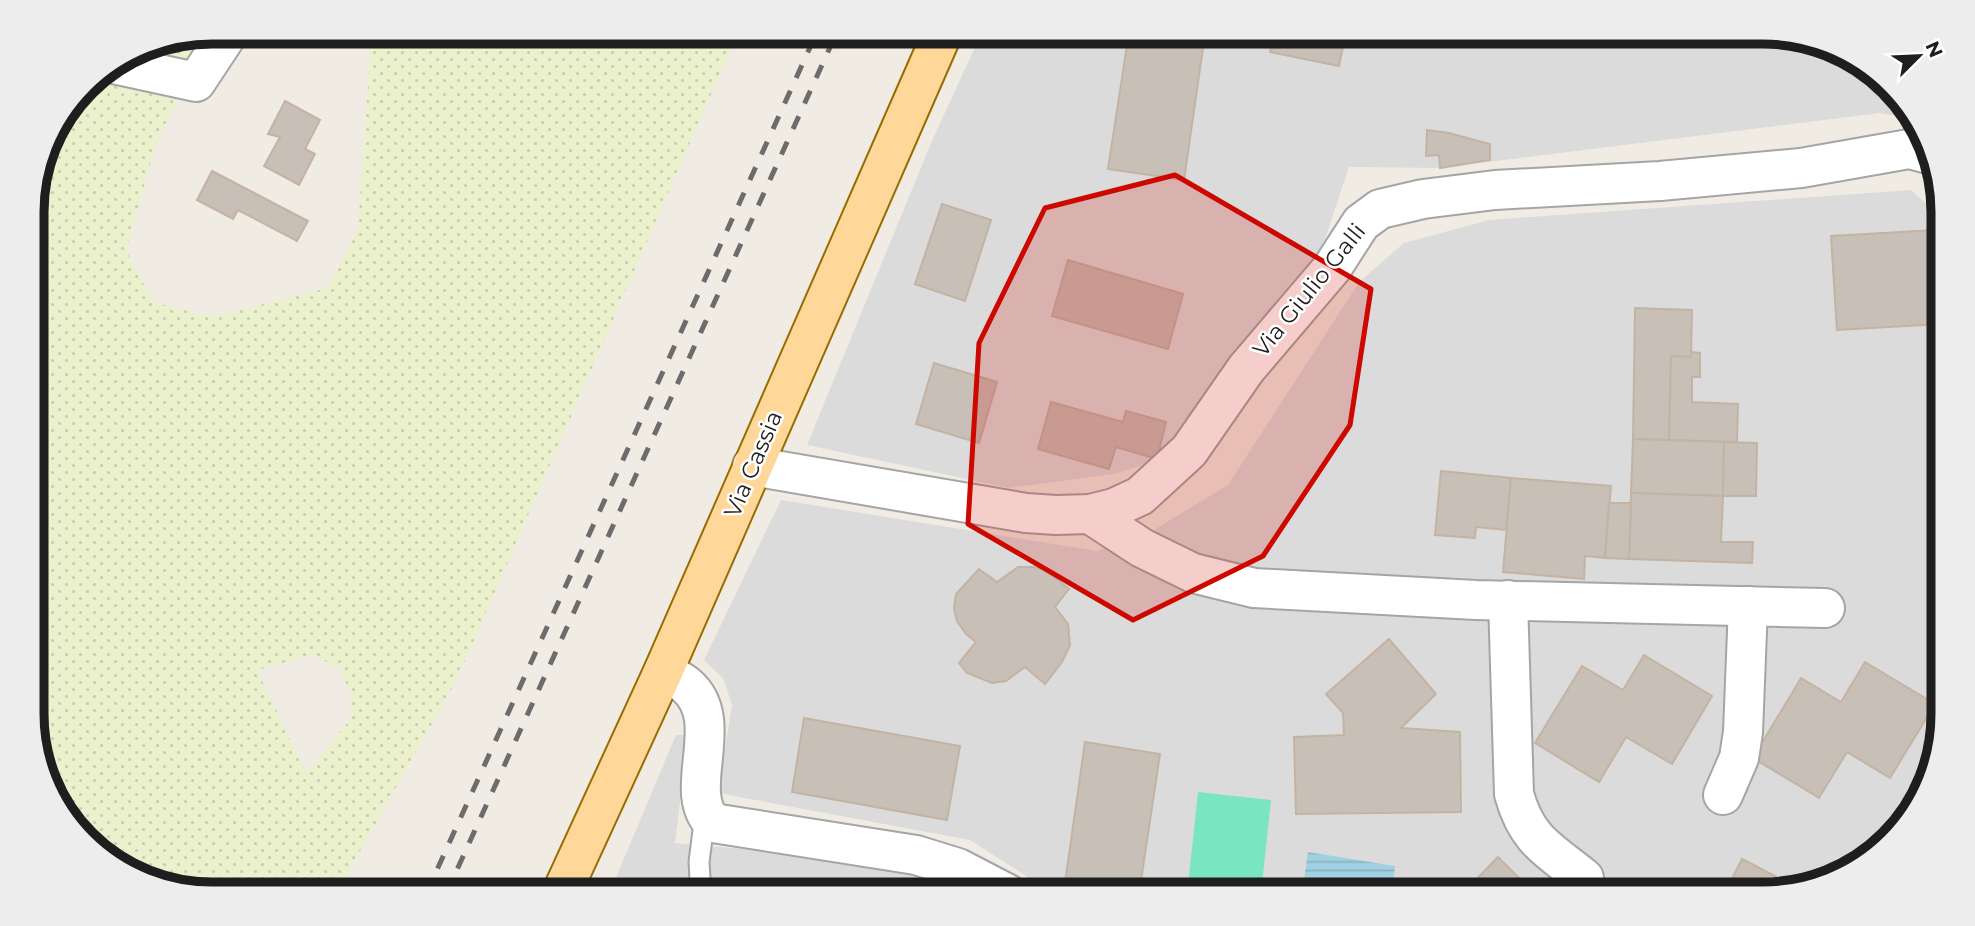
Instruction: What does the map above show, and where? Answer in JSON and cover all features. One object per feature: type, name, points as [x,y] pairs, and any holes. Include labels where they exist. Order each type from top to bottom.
[{"type":"main road","name":"Via Cassia","points":[[566,882],[663,671],[938,44]]},
{"type":"street","points":[[127,67],[196,82],[221,44]]},
{"type":"street","name":"Via Giulio Galli","points":[[752,466],[1027,513],[1090,514],[1114,508],[1140,496],[1189,451],[1246,369],[1332,268],[1361,223],[1380,209],[1423,199],[1495,190],[1660,181],[1801,168],[1909,149],[1920,152]]},
{"type":"street","points":[[1090,514],[1142,548],[1193,573],[1254,588],[1507,600],[1825,608]]},
{"type":"street","points":[[1507,600],[1514,794],[1521,819],[1532,837],[1584,878]]},
{"type":"street","points":[[1723,795],[1739,758],[1743,732],[1748,606]]},
{"type":"street","points":[[663,671],[686,685],[695,695],[702,710],[705,729],[702,796],[705,814],[718,825],[916,855],[958,868],[985,882]]},
{"type":"lane","points":[[700,882],[699,862],[705,814]]},
{"type":"highlighted area","points":[[1175,175],[1371,289],[1350,425],[1263,556],[1133,620],[968,524],[979,343],[1045,208]]},
{"type":"shaded area","points":[[976,44],[1785,45],[1807,49],[1847,66],[1866,78],[1902,117],[1880,113],[1440,168],[1349,167],[1321,251],[1260,320],[1166,458],[1114,474],[1009,488],[807,445],[931,143]]},
{"type":"shaded area","points":[[1911,190],[1931,208],[1931,726],[1926,758],[1909,798],[1897,817],[1866,848],[1847,860],[1807,877],[1775,882],[1035,882],[970,840],[718,793],[732,705],[723,678],[704,660],[781,500],[1097,551],[1149,533],[1228,485],[1360,281],[1404,243],[1489,220]]},
{"type":"shaded area","points":[[676,735],[688,735],[675,843],[836,857],[942,882],[614,882]]},
{"type":"green space","points":[[371,44],[733,44],[457,679],[343,882],[190,881],[158,873],[109,848],[78,817],[57,779],[45,736],[44,200],[49,168],[63,134],[113,77],[137,61],[181,47],[197,60],[156,144],[126,250],[153,302],[212,317],[328,288],[358,230]],"holes":[[[311,655],[339,667],[352,697],[350,720],[306,773],[257,670]]]},
{"type":"green space","points":[[113,77],[63,134],[85,101]]},
{"type":"green space","points":[[1198,792],[1271,800],[1262,882],[1188,882]]},
{"type":"water","points":[[1308,852],[1395,866],[1393,882],[1304,882]]},
{"type":"building","points":[[1127,44],[1204,44],[1184,180],[1108,169]]},
{"type":"building","points":[[1272,44],[1344,44],[1339,66],[1270,52]]},
{"type":"building","points":[[285,101],[320,120],[305,149],[315,154],[299,185],[264,166],[280,137],[268,134]]},
{"type":"building","points":[[1427,130],[1490,144],[1490,160],[1440,168],[1439,155],[1426,156]]},
{"type":"building","points":[[212,171],[308,221],[297,241],[238,210],[233,219],[197,200]]},
{"type":"building","points":[[942,204],[991,220],[965,301],[915,284]]},
{"type":"building","points":[[1931,230],[1931,325],[1837,330],[1831,236]]},
{"type":"building","points":[[1068,260],[1183,294],[1168,349],[1052,316]]},
{"type":"building","points":[[1635,308],[1692,310],[1691,357],[1671,356],[1669,440],[1633,439]]},
{"type":"building","points":[[1691,352],[1700,353],[1700,377],[1692,377],[1692,402],[1738,404],[1737,442],[1669,440],[1671,356],[1691,357]]},
{"type":"building","points":[[934,363],[997,382],[979,443],[916,424]]},
{"type":"building","points":[[1051,402],[1123,422],[1126,411],[1166,422],[1157,459],[1116,447],[1109,469],[1038,449]]},
{"type":"building","points":[[1633,439],[1724,442],[1723,496],[1631,493]]},
{"type":"building","points":[[1724,442],[1757,443],[1756,496],[1723,496]]},
{"type":"building","points":[[1441,471],[1511,478],[1506,530],[1476,527],[1475,538],[1435,535]]},
{"type":"building","points":[[1511,478],[1611,486],[1605,558],[1585,556],[1584,579],[1503,572]]},
{"type":"building","points":[[1631,493],[1723,496],[1721,542],[1753,542],[1752,563],[1629,559]]},
{"type":"building","points":[[1609,503],[1631,503],[1629,559],[1605,558]]},
{"type":"building","points":[[1018,567],[1045,570],[1069,589],[1055,607],[1068,624],[1070,645],[1062,662],[1045,684],[1025,667],[1006,681],[992,683],[967,673],[959,663],[976,642],[957,621],[954,609],[956,594],[979,569],[997,582]]},
{"type":"building","points":[[1389,639],[1436,694],[1401,728],[1460,732],[1461,812],[1296,814],[1294,737],[1344,735],[1343,713],[1326,694]]},
{"type":"building","points":[[1644,655],[1712,696],[1672,764],[1626,737],[1599,782],[1535,743],[1582,666],[1623,690]]},
{"type":"building","points":[[1865,662],[1931,702],[1931,711],[1890,778],[1847,752],[1819,798],[1753,758],[1801,678],[1841,702]]},
{"type":"building","points":[[804,718],[960,746],[947,820],[792,792]]},
{"type":"building","points":[[1085,742],[1160,754],[1141,882],[1065,882]]},
{"type":"building","points":[[1498,857],[1523,882],[1474,882]]},
{"type":"building","points":[[1742,859],[1785,881],[1775,882],[1730,882]]},
{"type":"railway","points":[[431,882],[812,44]]},
{"type":"railway","points":[[451,882],[832,44]]}]
